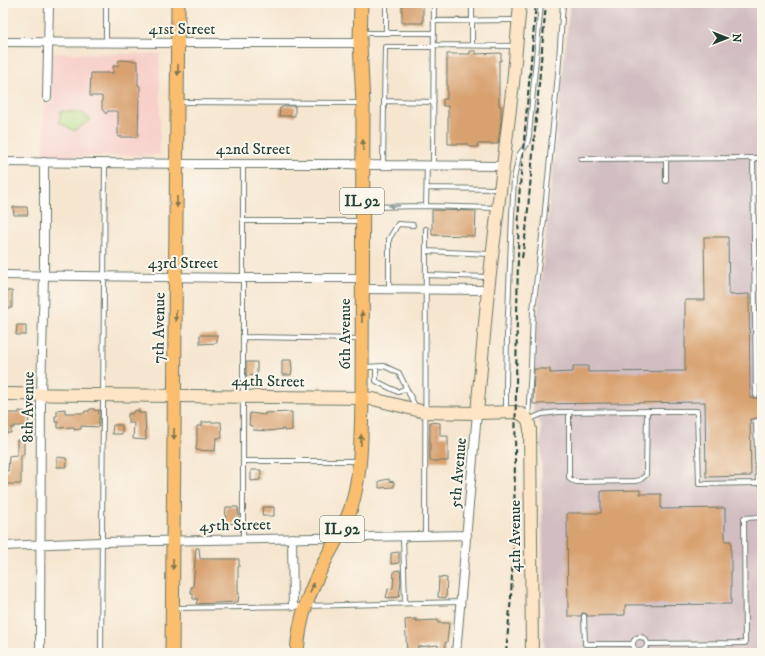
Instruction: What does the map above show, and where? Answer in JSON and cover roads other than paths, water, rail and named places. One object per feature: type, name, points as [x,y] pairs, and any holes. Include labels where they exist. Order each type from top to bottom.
[{"type":"main road","name":"7th Avenue","points":[[172,653],[178,3]]},
{"type":"main road","name":"6th Avenue","points":[[297,653],[299,606],[315,580],[345,523],[350,511],[357,484],[360,461],[362,398],[361,339],[363,104],[360,38],[361,3]]},
{"type":"street","points":[[47,97],[49,3]]},
{"type":"street","points":[[477,413],[488,290],[514,84],[520,3]]},
{"type":"street","name":"41st Street","points":[[3,42],[178,43],[360,38]]},
{"type":"street","name":"42nd Street","points":[[3,162],[504,166]]},
{"type":"street","name":"8th Avenue","points":[[40,653],[44,162]]},
{"type":"street","name":"43rd Street","points":[[3,275],[243,278],[362,284],[389,290],[488,290]]},
{"type":"street","name":"44th Street","points":[[3,394],[362,398],[373,399],[421,411],[477,413],[516,412],[523,415],[528,420]]},
{"type":"street","name":"5th Avenue","points":[[456,653],[477,413]]},
{"type":"street","name":"4th Avenue","points":[[528,420],[530,429],[532,653]]},
{"type":"street","name":"45th Street","points":[[3,546],[101,542],[467,535]]},
{"type":"street","name":"6th Avenue","points":[[292,538],[299,606]]},
{"type":"lane","points":[[106,3],[106,43]]},
{"type":"lane","points":[[386,3],[386,32]]},
{"type":"lane","points":[[426,206],[434,102],[434,3]]},
{"type":"lane","points":[[472,3],[472,45]]},
{"type":"lane","points":[[506,412],[507,338],[514,179],[519,155],[527,144],[529,135],[540,3]]},
{"type":"lane","points":[[563,3],[544,220],[533,310],[528,420],[542,414],[560,412],[697,411],[699,484],[758,483],[756,421]]},
{"type":"lane","points":[[434,21],[512,20]]},
{"type":"lane","points":[[360,38],[386,32],[434,33]]},
{"type":"lane","points":[[383,165],[385,47],[432,47],[434,45],[517,46]]},
{"type":"lane","points":[[384,101],[434,102]]},
{"type":"lane","points":[[178,102],[363,104]]},
{"type":"lane","points":[[666,158],[666,182]]},
{"type":"lane","points":[[753,158],[756,395]]},
{"type":"lane","points":[[580,159],[762,158]]},
{"type":"lane","points":[[101,653],[105,162]]},
{"type":"lane","points":[[243,163],[243,540]]},
{"type":"lane","points":[[427,188],[501,190]]},
{"type":"lane","points":[[362,207],[426,206],[498,208]]},
{"type":"lane","points":[[243,221],[362,222]]},
{"type":"lane","points":[[389,290],[389,239],[398,224],[413,224]]},
{"type":"lane","points":[[425,536],[421,411],[426,290],[426,229]]},
{"type":"lane","points":[[426,251],[493,255]]},
{"type":"lane","points":[[754,258],[762,258]]},
{"type":"lane","points":[[426,275],[490,277]]},
{"type":"lane","points":[[243,337],[361,339]]},
{"type":"lane","points":[[361,367],[384,366],[390,371],[399,373],[406,388],[421,411]]},
{"type":"lane","points":[[376,367],[376,381],[386,384],[398,392]]},
{"type":"lane","points":[[390,403],[398,392],[406,388]]},
{"type":"lane","points":[[569,412],[569,477],[571,480],[577,482],[635,481],[646,476],[647,411]]},
{"type":"lane","points":[[243,461],[360,461]]},
{"type":"lane","points":[[648,644],[746,643],[744,518],[762,517]]},
{"type":"lane","points":[[403,536],[405,603]]},
{"type":"lane","points":[[172,608],[461,602]]},
{"type":"lane","points":[[584,616],[585,644],[633,644]]},
{"type":"lane","points":[[641,636],[647,640],[648,644],[647,648],[640,652],[635,649],[633,644],[634,639],[641,636]]},
{"type":"railway","points":[[506,653],[511,597],[514,529],[519,198],[536,3]]},
{"type":"railway","points":[[522,258],[526,231],[546,3]]}]
